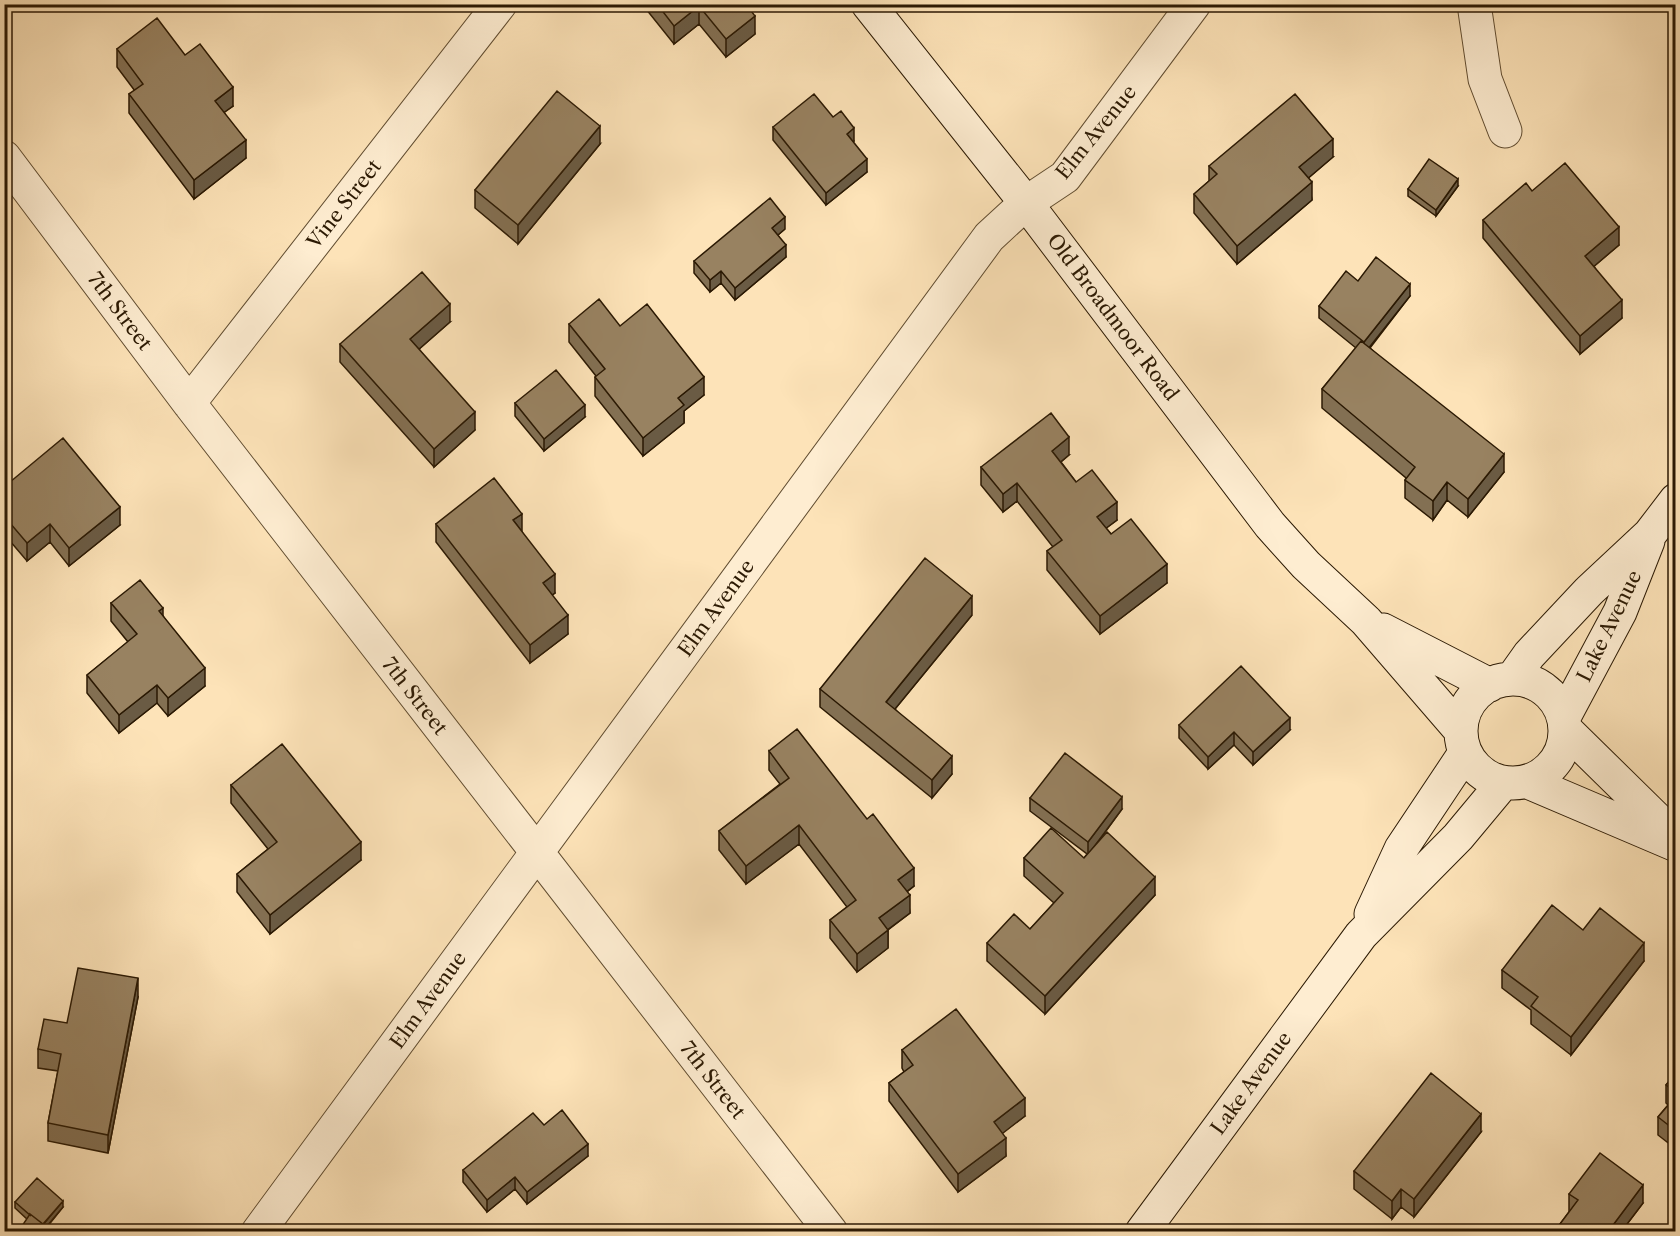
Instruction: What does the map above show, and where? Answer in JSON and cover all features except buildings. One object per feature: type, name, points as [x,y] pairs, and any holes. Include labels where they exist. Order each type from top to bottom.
[{"type":"street","name":"Vine Street","points":[[189,403],[500,4]]},
{"type":"street","name":"Old Broadmoor Road","points":[[868,4],[1026,203],[1270,525],[1306,566],[1366,621],[1463,742]]},
{"type":"street","name":"Elm Avenue","points":[[258,1232],[989,237],[1026,203],[1065,177],[1194,4]]},
{"type":"street","points":[[1474,4],[1485,79],[1505,130]]},
{"type":"street","name":"7th Street","points":[[4,157],[189,403],[831,1232]]},
{"type":"street","name":"Lake Avenue","points":[[1501,682],[1529,656],[1589,591],[1650,534],[1676,500]]},
{"type":"street","name":"Lake Avenue","points":[[1565,724],[1620,612],[1650,534]]},
{"type":"street","name":"Old Broadmoor Road","points":[[1366,621],[1501,682]]},
{"type":"street","points":[[1676,838],[1565,724],[1550,694],[1538,686],[1501,682],[1478,692],[1469,703],[1463,716],[1463,742],[1474,767],[1488,777],[1515,782],[1676,845]]},
{"type":"street","points":[[1515,782],[1543,774],[1555,762],[1563,747],[1565,724]]},
{"type":"street","name":"Lake Avenue","points":[[1361,935],[1401,849],[1463,742]]},
{"type":"street","name":"Lake Avenue","points":[[1142,1232],[1361,935],[1515,782]]}]
